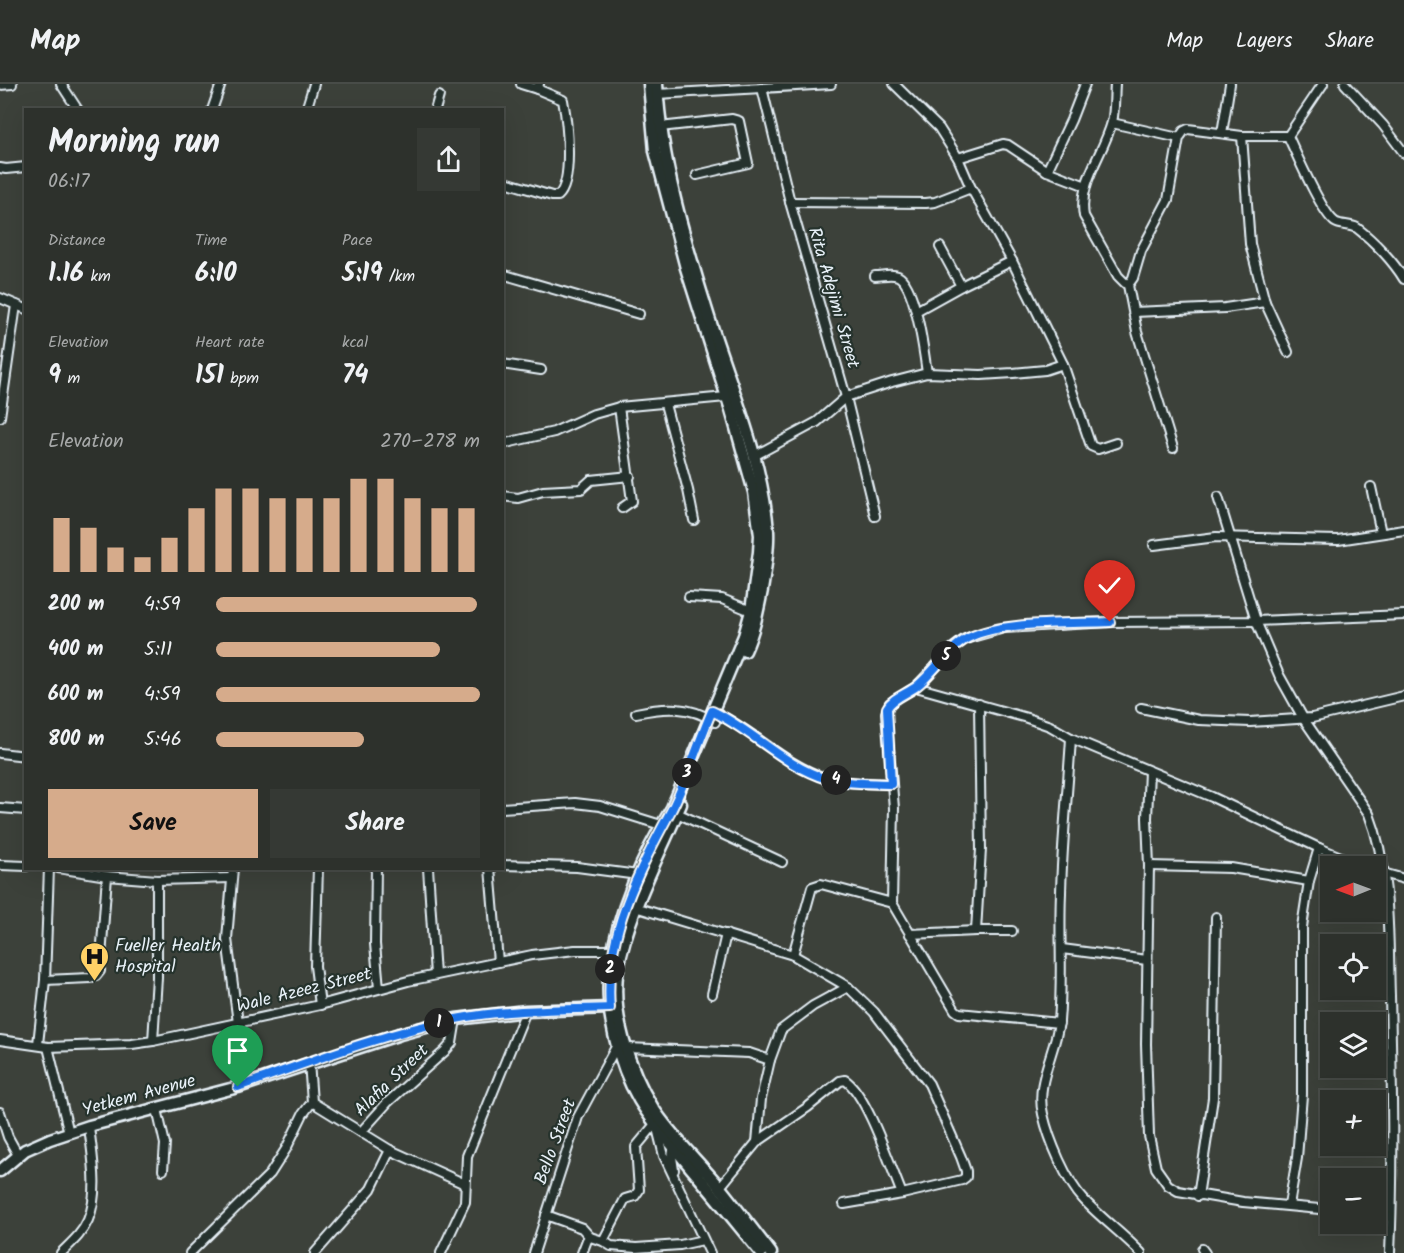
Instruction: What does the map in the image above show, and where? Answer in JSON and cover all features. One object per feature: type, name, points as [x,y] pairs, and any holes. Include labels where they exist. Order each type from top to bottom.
[{"type":"main road","points":[[649,84],[655,151],[686,268],[726,397],[735,409],[754,456],[768,532],[767,552],[747,637],[677,813],[635,907],[618,971],[617,1010],[622,1047],[650,1101],[676,1142],[761,1253]]},
{"type":"main road","points":[[657,89],[660,127],[674,195],[735,409],[754,492],[760,535],[752,616]]},
{"type":"main road","points":[[714,716],[638,875],[613,950],[608,988],[610,1008],[637,1097],[656,1125],[720,1187],[771,1253]]},
{"type":"main road","name":"Yetkem Avenue","points":[[0,1171],[18,1155],[50,1138],[238,1087],[309,1062],[456,1019],[526,1011],[610,1008]]},
{"type":"street","points":[[0,85],[12,84]]},
{"type":"street","points":[[61,84],[77,108]]},
{"type":"street","points":[[213,108],[220,84]]},
{"type":"street","points":[[307,108],[314,84]]},
{"type":"street","points":[[504,182],[552,196],[558,196],[564,189],[569,157],[567,119],[563,100],[538,87],[521,84]]},
{"type":"street","points":[[657,89],[762,88],[831,84]]},
{"type":"street","points":[[894,84],[939,128],[958,158],[970,188],[1012,261],[1063,363],[1091,446],[1098,449],[1116,443]]},
{"type":"street","points":[[1047,171],[1085,84]]},
{"type":"street","points":[[1115,84],[1112,123],[1086,186],[1084,216],[1118,276],[1128,285],[1137,332],[1173,448]]},
{"type":"street","points":[[1222,133],[1230,84]]},
{"type":"street","points":[[1288,136],[1323,84]]},
{"type":"street","points":[[1345,84],[1383,125],[1404,153]]},
{"type":"street","name":"Rita Adejimi Street","points":[[762,88],[790,202],[846,397],[875,516]]},
{"type":"street","points":[[436,108],[439,96]]},
{"type":"street","points":[[660,127],[732,119],[739,121],[748,163],[697,175]]},
{"type":"street","points":[[1112,123],[1179,138]]},
{"type":"street","points":[[1128,285],[1133,278],[1141,251],[1168,200],[1179,138],[1184,131],[1188,129],[1242,136],[1288,136]]},
{"type":"street","points":[[1242,136],[1250,244],[1265,302],[1288,352]]},
{"type":"street","points":[[1288,136],[1317,195],[1335,222],[1357,228],[1385,255],[1404,279]]},
{"type":"street","points":[[958,158],[1003,144],[1008,145],[1047,171],[1086,186]]},
{"type":"street","points":[[0,168],[24,167]]},
{"type":"street","points":[[790,202],[926,203],[935,202],[970,188]]},
{"type":"street","points":[[940,247],[961,286]]},
{"type":"street","points":[[916,311],[1012,261]]},
{"type":"street","points":[[504,275],[639,314]]},
{"type":"street","points":[[875,276],[899,276],[905,282],[916,311],[927,373]]},
{"type":"street","points":[[0,298],[24,308]]},
{"type":"street","points":[[1134,312],[1225,308],[1265,302]]},
{"type":"street","points":[[0,417],[16,305]]},
{"type":"street","points":[[504,363],[541,370]]},
{"type":"street","points":[[754,456],[817,422],[846,397],[892,382],[927,373],[981,375],[1013,373],[1045,370],[1063,363]]},
{"type":"street","points":[[504,444],[554,432],[594,414],[618,407],[726,397]]},
{"type":"street","points":[[665,404],[694,520]]},
{"type":"street","points":[[618,407],[632,501],[622,508]]},
{"type":"street","points":[[504,496],[518,498],[543,491],[581,489],[591,480],[630,476]]},
{"type":"street","points":[[1371,488],[1381,533]]},
{"type":"street","points":[[1218,497],[1256,621],[1279,675],[1303,718],[1369,814],[1375,830],[1377,856]]},
{"type":"street","points":[[1154,544],[1216,537],[1338,540],[1404,530]]},
{"type":"street","points":[[689,597],[722,599],[752,616]]},
{"type":"street","points":[[1059,1023],[959,1013],[892,903],[894,808],[887,708],[890,703],[916,687],[954,647],[965,639],[998,629],[1110,622],[1256,621],[1404,615]]},
{"type":"street","points":[[916,687],[1050,726],[1071,738],[1212,797],[1338,856]]},
{"type":"street","points":[[1141,708],[1198,720],[1250,722],[1303,718],[1404,696]]},
{"type":"street","points":[[976,931],[981,849],[979,704]]},
{"type":"street","points":[[636,713],[670,708],[714,716],[742,727],[786,758],[827,779],[891,784]]},
{"type":"street","points":[[1071,738],[1061,893],[1062,981],[1059,1023],[1041,1100],[1048,1132],[1066,1173],[1082,1198],[1141,1253]]},
{"type":"street","points":[[0,753],[24,756]]},
{"type":"street","points":[[1149,771],[1146,1068],[1151,1151],[1156,1168],[1168,1185],[1178,1191],[1197,1196],[1320,1209]]},
{"type":"street","points":[[504,808],[575,803],[600,806],[662,825]]},
{"type":"street","points":[[0,808],[24,810]]},
{"type":"street","points":[[677,813],[782,862]]},
{"type":"street","points":[[1289,1205],[1297,1158],[1302,1095],[1302,927],[1309,881],[1319,848]]},
{"type":"street","points":[[0,865],[24,866]]},
{"type":"street","points":[[504,865],[577,867],[638,875]]},
{"type":"street","points":[[1149,866],[1231,868],[1309,881]]},
{"type":"street","points":[[39,1044],[45,980],[49,870]]},
{"type":"street","points":[[70,870],[157,880],[231,878]]},
{"type":"street","points":[[233,870],[227,939],[238,1023]]},
{"type":"street","points":[[318,870],[315,966],[320,1005]]},
{"type":"street","points":[[376,870],[375,944],[379,988]]},
{"type":"street","points":[[428,870],[435,975]]},
{"type":"street","points":[[490,870],[498,962]]},
{"type":"street","points":[[1386,874],[1404,879]]},
{"type":"street","points":[[45,980],[90,978],[96,976],[100,971],[107,876]]},
{"type":"street","points":[[153,1041],[157,880]]},
{"type":"street","points":[[792,955],[812,887],[816,884],[892,903]]},
{"type":"street","points":[[635,907],[792,955],[849,987],[874,1012],[929,1084],[966,1171],[966,1177],[962,1180],[902,1194],[844,1204]]},
{"type":"street","points":[[1386,910],[1392,1078],[1390,1253]]},
{"type":"street","points":[[1197,1196],[1213,1098],[1216,917]]},
{"type":"street","points":[[910,934],[1012,931]]},
{"type":"street","points":[[712,994],[726,934]]},
{"type":"street","points":[[1062,949],[1147,960]]},
{"type":"street","name":"Wale Azeez Street","points":[[0,1040],[48,1047],[153,1041],[320,1005],[379,988],[498,962],[575,950],[613,950]]},
{"type":"street","points":[[757,1142],[761,1099],[770,1060],[781,1030],[813,1006],[849,987]]},
{"type":"street","points":[[441,1253],[465,1202],[467,1156],[526,1011]]},
{"type":"street","name":"Alafia Street","points":[[361,1132],[388,1102],[446,1051],[452,1043],[456,1019]]},
{"type":"street","points":[[48,1047],[69,1133]]},
{"type":"street","points":[[622,1047],[749,1053],[770,1060]]},
{"type":"street","name":"Bello Street","points":[[535,1251],[578,1117],[622,1047]]},
{"type":"street","points":[[190,1253],[270,1174],[286,1149],[303,1114],[312,1102],[309,1062]]},
{"type":"street","points":[[720,1187],[757,1142],[808,1107],[840,1081],[845,1080],[850,1083],[863,1101],[902,1194]]},
{"type":"street","points":[[312,1102],[390,1150],[465,1184]]},
{"type":"street","points":[[157,1109],[165,1144],[163,1170]]},
{"type":"street","points":[[0,1112],[8,1137],[18,1155]]},
{"type":"street","points":[[656,1125],[664,1156],[710,1253]]},
{"type":"street","points":[[603,1241],[625,1199],[635,1196],[639,1190],[636,1147],[656,1125]]},
{"type":"street","points":[[61,1253],[84,1228],[91,1211],[94,1169],[89,1126]]},
{"type":"street","points":[[675,1178],[676,1142]]},
{"type":"street","points":[[315,1253],[371,1189],[390,1150]]},
{"type":"street","points":[[546,1215],[582,1228],[590,1238],[603,1241],[611,1246],[651,1250],[704,1240]]},
{"type":"street","points":[[1386,1217],[1391,1217]]},
{"type":"street","points":[[582,1253],[590,1238]]},
{"type":"street","points":[[535,1251],[545,1253]]},
{"type":"place","name":"Fueller Health Hospital","points":[[94,982]]},
{"type":"route","points":[[238,1087],[309,1062],[456,1019],[526,1011],[610,1008],[608,988],[613,950],[627,904],[638,875],[672,808],[712,711],[742,727],[786,758],[814,774],[827,779],[891,784],[887,708],[890,703],[916,687],[954,647],[965,639],[991,630],[1110,622]]}]
